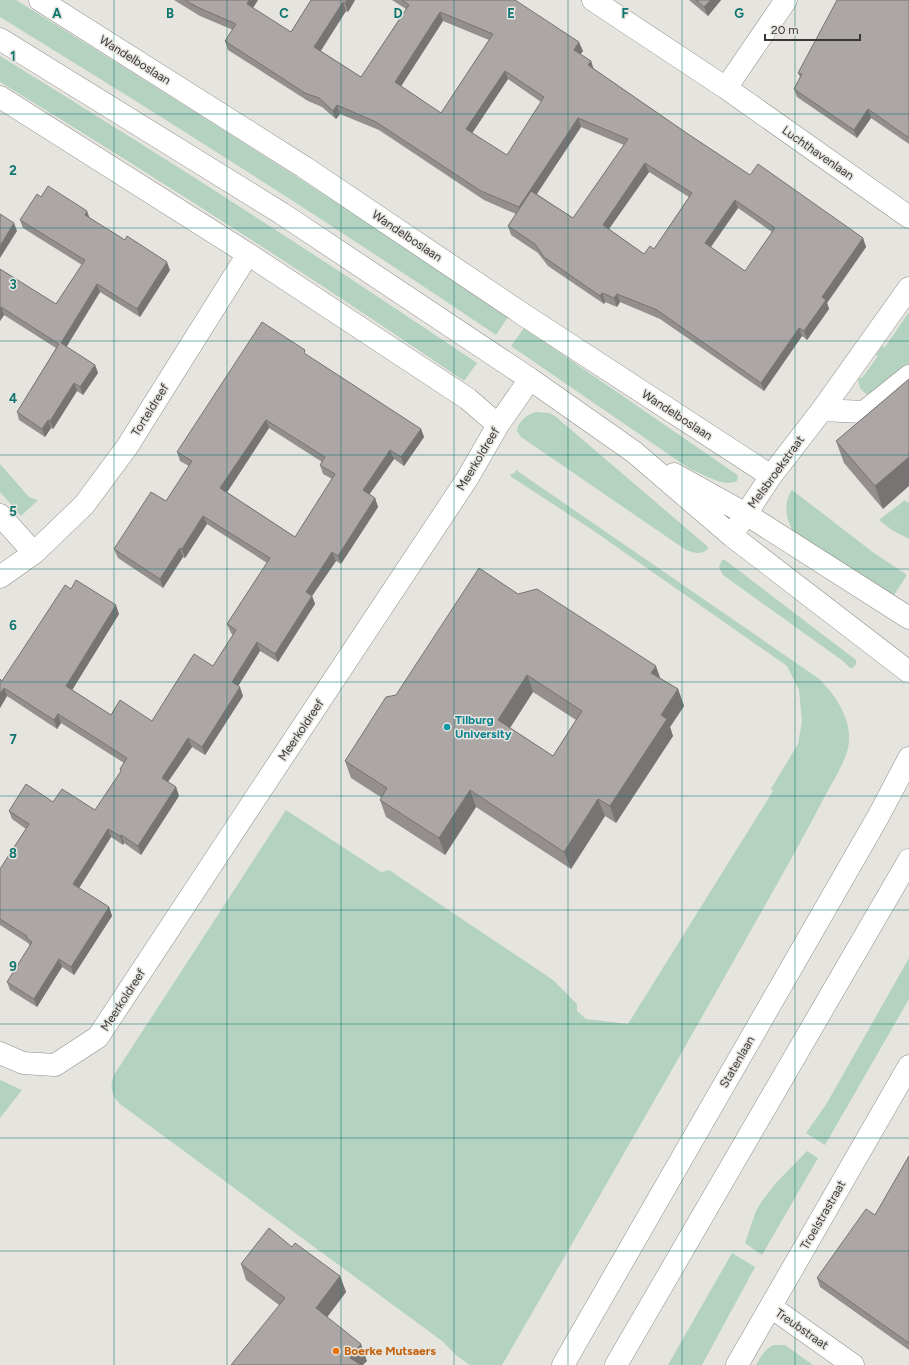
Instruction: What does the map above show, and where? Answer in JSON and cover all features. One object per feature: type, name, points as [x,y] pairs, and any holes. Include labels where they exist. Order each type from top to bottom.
[{"type":"street","name":"Wandelboslaan","points":[[40,0],[304,167],[524,315],[772,476]]},
{"type":"street","name":"Luchthavenlaan","points":[[593,0],[726,88],[909,217]]},
{"type":"street","points":[[726,88],[786,0]]},
{"type":"street","points":[[0,39],[281,213],[530,379],[634,452],[732,536],[909,672]]},
{"type":"street","points":[[0,97],[248,254],[468,399],[498,425]]},
{"type":"street","name":"Torteldreef","points":[[0,577],[34,553],[84,505],[127,447],[248,254]]},
{"type":"street","name":"Melsbroekstraat","points":[[732,536],[772,476],[822,410],[909,288]]},
{"type":"street","points":[[822,410],[864,412],[909,376]]},
{"type":"street","name":"Meerkoldreef","points":[[0,1053],[24,1063],[55,1065],[98,1037],[467,480],[498,425],[530,379]]},
{"type":"street","points":[[634,452],[746,514],[909,618]]},
{"type":"street","points":[[0,516],[34,553]]},
{"type":"street","name":"Statenlaan","points":[[563,1365],[878,817],[909,758]]},
{"type":"street","points":[[616,1365],[909,860]]},
{"type":"street","name":"Troelstrastraat","points":[[737,1365],[909,1066]]},
{"type":"street","name":"Treubstraat","points":[[771,1307],[853,1365]]},
{"type":"green space","points":[[0,0],[16,0],[325,196],[508,317],[496,335],[250,173],[0,17]]},
{"type":"green space","points":[[0,56],[240,207],[477,363],[464,381],[234,228],[0,82]]},
{"type":"green space","points":[[909,312],[909,365],[870,395],[866,394],[860,388],[858,381],[860,377],[862,378],[878,356],[876,355],[882,346],[885,347]]},
{"type":"green space","points":[[524,328],[736,474],[738,476],[737,481],[732,483],[720,482],[690,469],[511,346]]},
{"type":"green space","points":[[536,412],[549,413],[555,416],[707,546],[708,549],[697,553],[686,550],[521,437],[517,431],[519,424],[526,417]]},
{"type":"green space","points":[[0,464],[29,497],[38,500],[21,516],[0,492]]},
{"type":"green space","points":[[516,470],[818,678],[831,692],[842,710],[846,719],[849,738],[848,748],[841,767],[790,860],[661,1089],[502,1365],[470,1365],[457,1356],[442,1341],[120,1104],[112,1091],[112,1079],[286,810],[381,872],[389,870],[553,980],[577,1004],[577,1011],[586,1019],[628,1024],[773,791],[771,789],[798,744],[802,721],[799,690],[787,666],[591,529],[510,476],[512,473],[514,474]]},
{"type":"green space","points":[[792,490],[874,553],[907,575],[893,596],[792,530],[788,520],[786,505]]},
{"type":"green space","points":[[905,500],[907,503],[909,501],[909,539],[892,530],[879,520]]},
{"type":"green space","points":[[722,560],[725,560],[856,660],[856,664],[853,668],[850,668],[843,661],[723,575],[719,567]]},
{"type":"green space","points":[[909,958],[909,999],[825,1145],[806,1133],[827,1103]]},
{"type":"green space","points":[[0,1080],[22,1090],[0,1118]]},
{"type":"green space","points":[[807,1151],[818,1158],[762,1255],[745,1243],[756,1211],[776,1183]]},
{"type":"green space","points":[[732,1253],[755,1267],[702,1365],[668,1365]]},
{"type":"green space","points":[[773,1345],[785,1345],[813,1365],[756,1365],[765,1351]]},
{"type":"building","points":[[185,0],[249,0],[247,4],[291,32],[311,0],[347,0],[345,3],[343,2],[314,47],[361,77],[409,5],[402,0],[515,0],[579,42],[574,50],[591,61],[588,65],[688,134],[750,175],[758,164],[863,238],[822,297],[826,300],[804,331],[799,328],[761,383],[657,310],[617,294],[614,298],[602,293],[600,296],[544,257],[535,244],[508,226],[531,191],[573,218],[628,139],[578,118],[519,207],[481,191],[376,122],[337,105],[333,111],[319,98],[305,93],[225,41],[236,24],[197,7]],"holes":[[[440,12],[493,34],[441,113],[395,82]],[[505,71],[544,97],[507,155],[466,129]],[[645,163],[692,193],[654,249],[650,246],[644,254],[603,225]],[[735,200],[775,228],[745,271],[705,243]]]},
{"type":"building","points":[[696,0],[711,0],[704,7]]},
{"type":"building","points":[[837,0],[909,0],[909,138],[868,109],[854,130],[794,89],[802,74],[798,73]]},
{"type":"building","points":[[48,186],[87,211],[85,215],[125,240],[127,236],[167,262],[137,309],[97,284],[61,343],[95,365],[80,387],[74,383],[50,421],[48,420],[42,429],[17,412],[59,344],[1,307],[0,308],[0,269],[56,304],[85,260],[20,220],[37,194],[41,197]]},
{"type":"building","points":[[0,214],[14,223],[0,246]]},
{"type":"building","points":[[262,322],[305,350],[304,353],[421,429],[401,457],[390,450],[363,490],[375,498],[338,556],[332,552],[306,592],[312,596],[275,654],[257,642],[232,682],[240,687],[202,747],[188,738],[162,778],[176,787],[138,846],[108,829],[73,884],[109,907],[71,967],[59,959],[34,999],[7,982],[32,942],[26,937],[27,936],[0,919],[0,869],[29,824],[9,811],[26,784],[53,802],[62,789],[95,810],[121,771],[120,769],[127,758],[58,714],[54,720],[4,688],[0,694],[0,679],[2,681],[65,585],[71,589],[76,580],[116,605],[66,686],[111,715],[120,700],[152,721],[194,654],[213,666],[236,630],[227,624],[270,558],[203,516],[182,549],[180,548],[160,579],[114,549],[151,492],[166,501],[192,461],[177,452]],"holes":[[[266,420],[325,457],[320,465],[335,474],[295,537],[220,488]]]},
{"type":"building","points":[[909,379],[909,457],[875,486],[836,441]]},
{"type":"building","name":"Tilburg University","points":[[479,568],[518,594],[537,589],[656,666],[651,673],[678,689],[661,715],[667,719],[610,806],[598,799],[564,852],[470,790],[439,838],[380,800],[387,788],[345,761],[386,697],[396,695]],"holes":[[[527,675],[582,711],[553,756],[498,720]]]},
{"type":"building","points":[[909,1156],[909,1343],[817,1278],[866,1209],[875,1215]]},
{"type":"building","points":[[269,1228],[292,1247],[295,1243],[340,1276],[316,1308],[361,1344],[350,1358],[361,1365],[231,1365],[285,1298],[241,1264]]},
{"type":"place","name":"Tilburg University","points":[[447,727]]},
{"type":"place","name":"Boerke Mutsaers","points":[[336,1351]]}]
